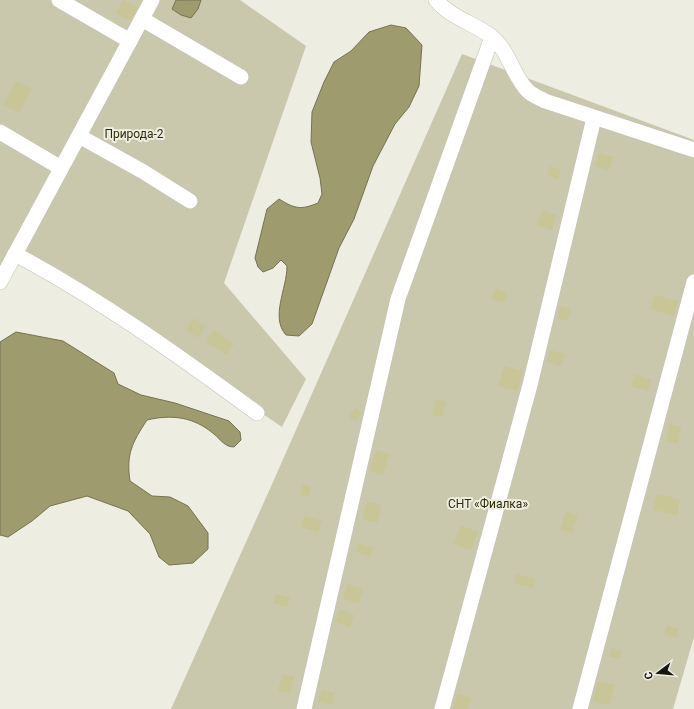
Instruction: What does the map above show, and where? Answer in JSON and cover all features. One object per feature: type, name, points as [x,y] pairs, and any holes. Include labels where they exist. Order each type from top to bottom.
[{"type":"street","points":[[59,0],[130,42]]},
{"type":"street","points":[[0,282],[152,0]]},
{"type":"street","points":[[436,0],[443,8],[492,37],[506,53],[515,74],[528,92],[545,101],[694,150]]},
{"type":"street","points":[[142,19],[240,77]]},
{"type":"street","points":[[304,709],[398,299],[492,37]]},
{"type":"street","points":[[442,709],[530,385],[594,118]]},
{"type":"street","points":[[0,132],[61,168]]},
{"type":"street","points":[[79,136],[142,171],[190,201]]},
{"type":"street","points":[[15,254],[60,279],[164,345],[258,413]]},
{"type":"street","points":[[580,709],[694,282]]},
{"type":"green space","name":"Природа-2","points":[[0,0],[240,0],[306,46],[224,283],[306,379],[282,427],[13,244],[0,267]]},
{"type":"green space","name":"СНТ «Фиалка»","points":[[462,54],[694,140],[694,637],[673,709],[171,709],[273,482]]},
{"type":"shaded area","points":[[176,0],[201,0],[198,9],[191,18],[181,15],[172,9]]},
{"type":"shaded area","points":[[391,25],[406,28],[422,45],[419,86],[409,107],[395,124],[373,166],[354,219],[339,248],[312,324],[299,336],[286,335],[281,328],[279,311],[287,266],[281,260],[273,268],[263,272],[258,267],[255,258],[267,209],[279,199],[294,207],[307,207],[318,203],[322,194],[320,178],[311,142],[312,112],[324,82],[334,62],[351,51],[369,32]]},
{"type":"shaded area","points":[[16,332],[63,341],[114,373],[118,384],[141,395],[175,403],[229,421],[240,432],[241,440],[234,447],[231,447],[223,443],[214,434],[199,424],[182,418],[156,418],[147,420],[137,435],[131,449],[129,463],[130,481],[152,496],[170,497],[188,506],[208,533],[208,549],[193,563],[169,565],[159,557],[150,534],[128,511],[87,496],[50,506],[32,521],[8,537],[0,535],[0,342]]},
{"type":"building","points":[[123,0],[138,7],[130,21],[116,13]]},
{"type":"building","points":[[16,81],[32,89],[19,113],[3,105]]},
{"type":"building","points":[[599,153],[613,157],[609,170],[595,166]]},
{"type":"building","points":[[550,166],[561,170],[558,179],[547,175]]},
{"type":"building","points":[[542,211],[556,215],[552,230],[537,225]]},
{"type":"building","points":[[496,288],[508,293],[503,303],[491,299]]},
{"type":"building","points":[[655,295],[678,301],[674,316],[651,309]]},
{"type":"building","points":[[560,306],[571,309],[567,321],[557,318]]},
{"type":"building","points":[[194,318],[206,327],[198,338],[186,329]]},
{"type":"building","points":[[214,330],[234,344],[226,355],[206,342]]},
{"type":"building","points":[[550,350],[565,354],[561,366],[547,362]]},
{"type":"building","points":[[504,366],[523,371],[517,391],[498,386]]},
{"type":"building","points":[[635,374],[651,379],[648,391],[631,386]]},
{"type":"building","points":[[436,399],[446,402],[442,417],[432,415]]},
{"type":"building","points":[[355,408],[362,412],[356,421],[349,417]]},
{"type":"building","points":[[670,424],[681,427],[678,444],[666,441]]},
{"type":"building","points":[[376,450],[389,454],[383,475],[370,471]]},
{"type":"building","points":[[302,485],[311,486],[309,496],[301,495]]},
{"type":"building","points":[[657,494],[680,499],[677,515],[653,510]]},
{"type":"building","points":[[367,501],[382,505],[377,523],[362,519]]},
{"type":"building","points":[[566,511],[578,515],[572,533],[560,530]]},
{"type":"building","points":[[304,516],[322,521],[318,532],[301,527]]},
{"type":"building","points":[[460,525],[478,532],[471,550],[454,544]]},
{"type":"building","points":[[359,543],[373,548],[370,557],[356,552]]},
{"type":"building","points":[[516,574],[536,579],[533,588],[514,583]]},
{"type":"building","points":[[347,584],[363,589],[359,603],[343,599]]},
{"type":"building","points":[[276,594],[290,598],[287,607],[273,603]]},
{"type":"building","points":[[340,609],[354,615],[350,627],[335,622]]},
{"type":"building","points":[[667,625],[679,629],[677,638],[664,634]]},
{"type":"building","points":[[611,648],[622,651],[620,659],[609,656]]},
{"type":"building","points":[[283,674],[294,677],[290,693],[278,690]]},
{"type":"building","points":[[598,681],[615,685],[609,705],[593,701]]},
{"type":"building","points":[[322,689],[335,693],[332,705],[318,702]]},
{"type":"building","points":[[458,694],[471,698],[468,709],[453,709]]}]
